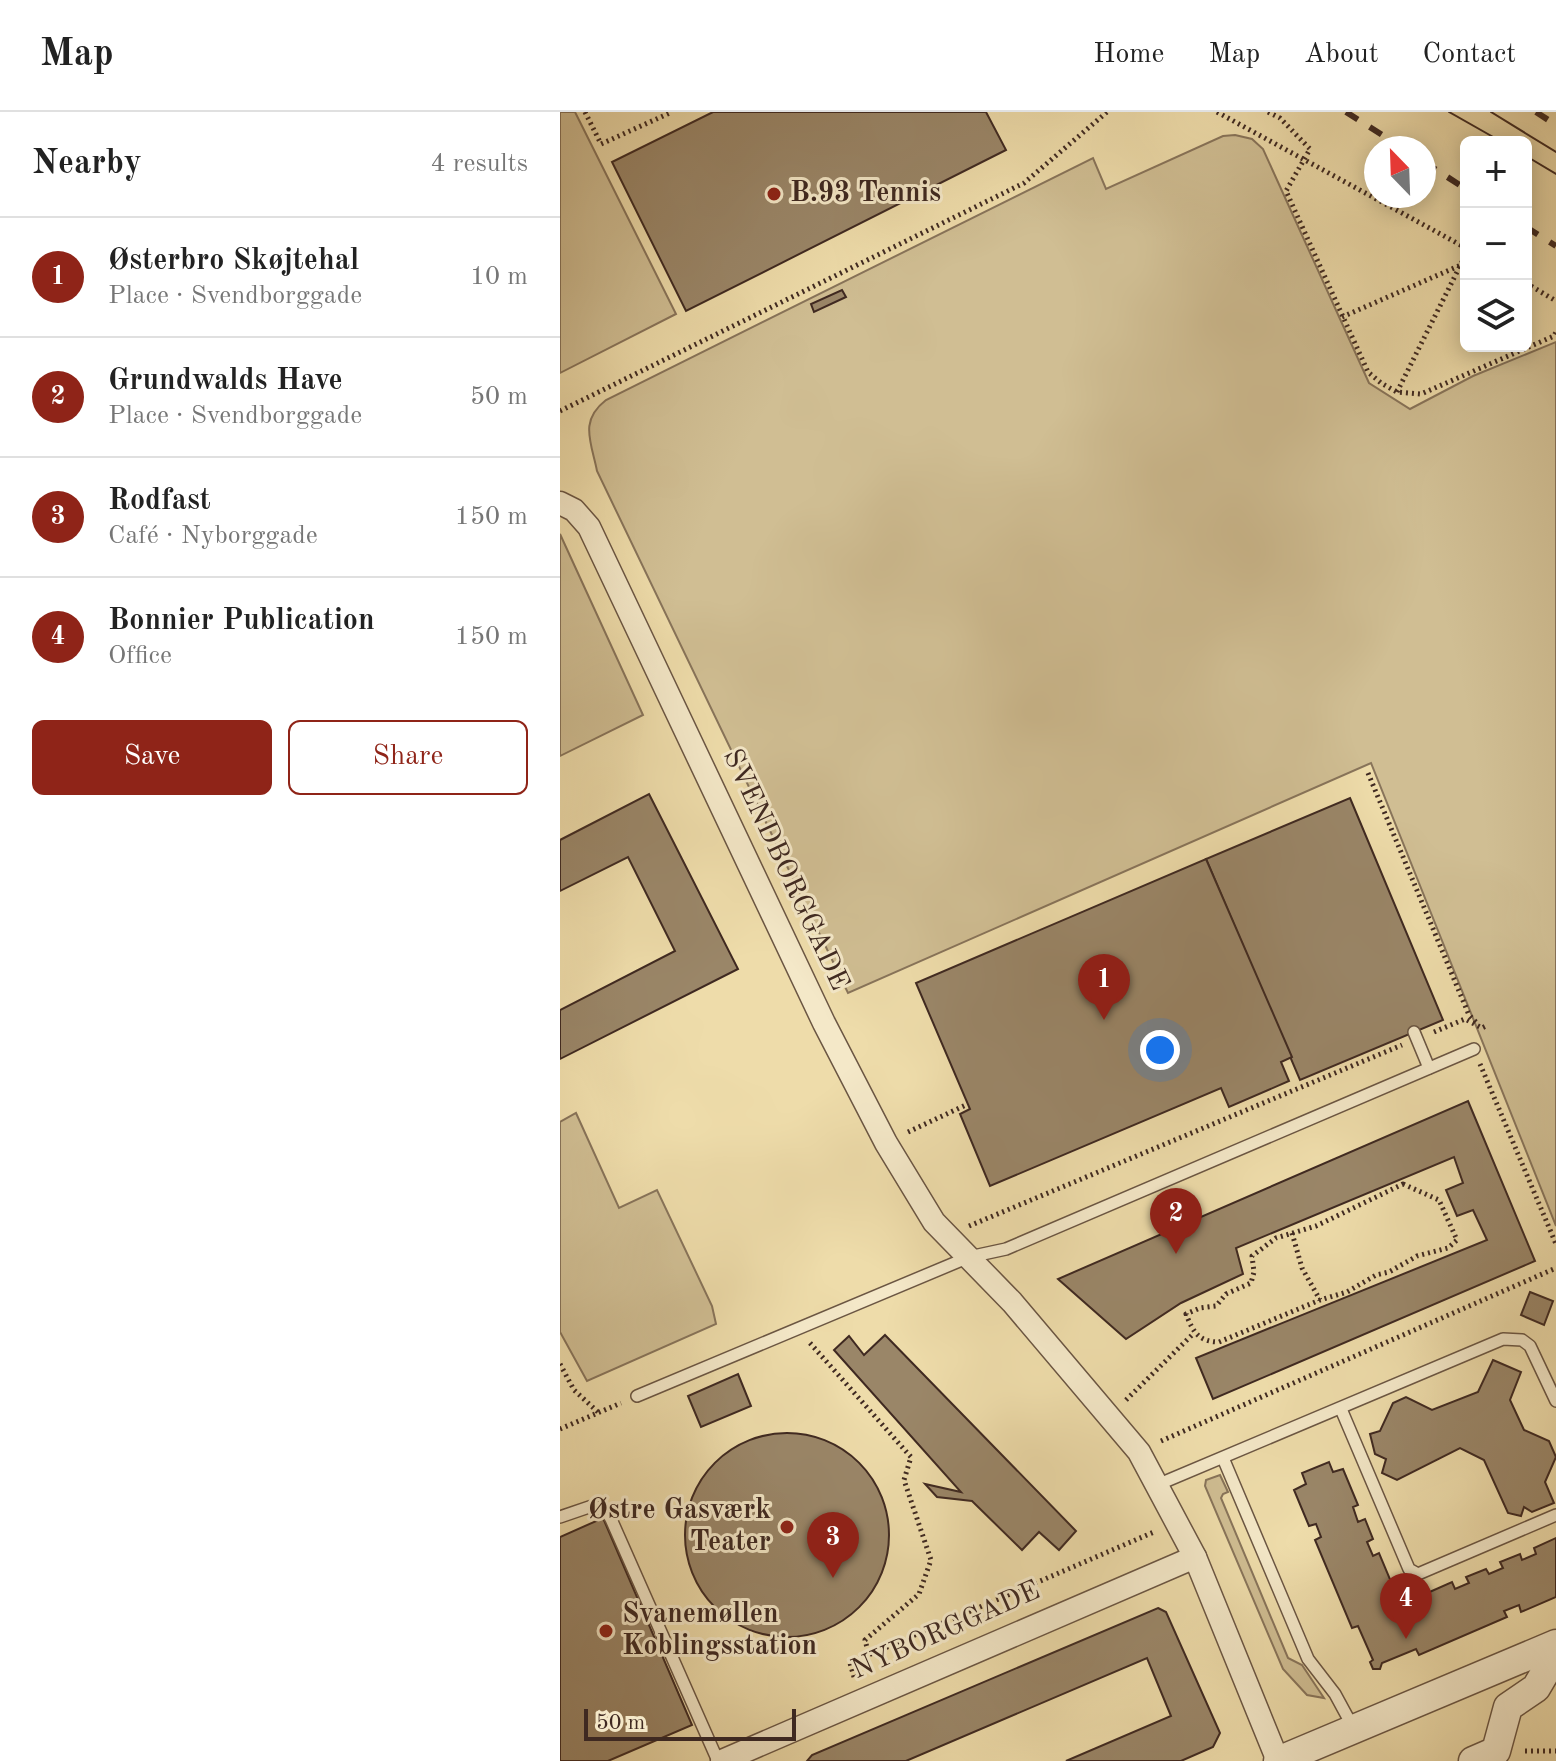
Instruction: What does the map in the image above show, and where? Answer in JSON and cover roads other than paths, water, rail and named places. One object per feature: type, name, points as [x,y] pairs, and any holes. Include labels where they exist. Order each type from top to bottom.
[{"type":"street","name":"SVENDBORGGADE","points":[[560,503],[574,510],[589,527],[824,1023],[886,1143],[934,1222],[1012,1302],[1139,1452],[1195,1557],[1278,1761]]},
{"type":"street","name":"NYBORGGADE","points":[[720,1761],[767,1752],[861,1701],[1195,1557]]},
{"type":"street","points":[[1278,1761],[1556,1644]]},
{"type":"street","points":[[1473,1761],[1496,1751],[1508,1707],[1536,1688],[1556,1654]]},
{"type":"lane","points":[[1415,1036],[1429,1068]]},
{"type":"lane","points":[[637,1396],[969,1257],[1006,1249],[1474,1049]]},
{"type":"lane","points":[[1157,1485],[1503,1339],[1522,1340],[1530,1346],[1556,1401]]},
{"type":"lane","points":[[1341,1409],[1409,1569],[1418,1574],[1556,1515]]},
{"type":"lane","points":[[1223,1458],[1308,1659],[1335,1694],[1354,1730]]},
{"type":"lane","points":[[560,1517],[592,1506],[607,1512],[720,1761]]},
{"type":"tram line","points":[[1449,112],[1491,136]]},
{"type":"tram line","points":[[1491,112],[1556,152]]},
{"type":"tram line","points":[[1532,160],[1556,174]]},
{"type":"railway","points":[[1346,112],[1384,136]]},
{"type":"railway","points":[[1536,112],[1556,125]]},
{"type":"railway","points":[[1436,170],[1460,185]]},
{"type":"railway","points":[[1532,231],[1556,246]]},
{"type":"place","name":"B.93 Tennis","points":[[774,194]]},
{"type":"place","name":"Østerbro Skøjtehal","points":[[1104,1020]]},
{"type":"place","name":"Grundwalds Have","points":[[1176,1254]]},
{"type":"place","name":"Østre Gasværk Teater","points":[[787,1527]]},
{"type":"place","name":"Rodfast","points":[[833,1578]]},
{"type":"place","name":"Svanemøllen Koblingsstation","points":[[606,1631]]},
{"type":"place","name":"Bonnier Publication","points":[[1406,1639]]}]
